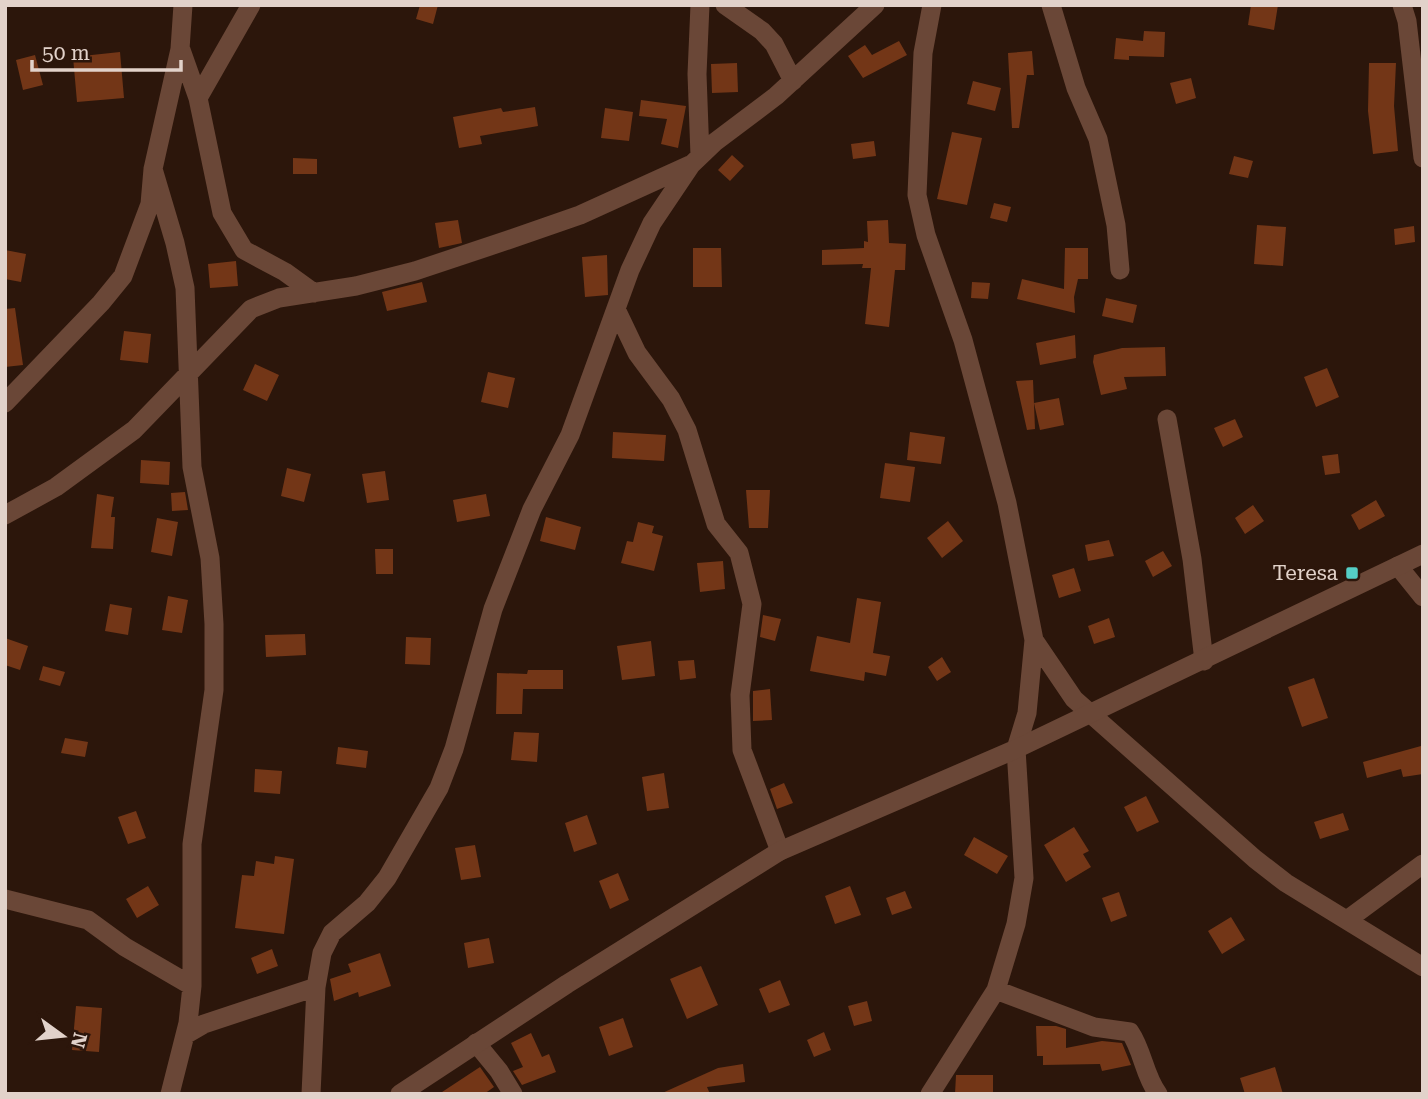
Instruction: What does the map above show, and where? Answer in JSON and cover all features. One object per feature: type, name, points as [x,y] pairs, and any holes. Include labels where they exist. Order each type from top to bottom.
[{"type":"street","points":[[5,403],[101,303],[122,276],[150,204],[153,169],[180,49],[183,5]]},
{"type":"street","points":[[198,98],[251,5]]},
{"type":"street","points":[[311,1094],[316,988],[322,953],[332,933],[367,903],[387,878],[439,788],[454,749],[493,609],[532,509],[570,435],[616,309],[652,223],[696,161],[701,5]]},
{"type":"street","points":[[725,5],[774,44],[793,81]]},
{"type":"street","points":[[5,514],[56,487],[134,429],[251,309],[278,298],[415,271],[580,215],[696,161],[793,81],[875,5]]},
{"type":"street","points":[[930,1094],[996,990],[1016,924],[1024,878],[1016,749],[1027,713],[1034,640],[1007,503],[963,340],[926,235],[917,195],[923,53],[932,5]]},
{"type":"street","points":[[1051,5],[1076,88],[1098,139],[1116,225],[1120,270]]},
{"type":"street","points":[[1402,5],[1407,21],[1423,158]]},
{"type":"street","points":[[180,49],[198,98],[222,213],[244,250],[285,272],[314,293]]},
{"type":"street","points":[[153,169],[185,288],[192,467],[209,558],[214,624],[214,690],[192,844],[192,986],[185,1035],[170,1094]]},
{"type":"street","points":[[616,309],[637,353],[671,399],[687,430],[716,524],[739,553],[752,604],[740,695],[742,750],[780,851]]},
{"type":"street","points":[[1167,419],[1192,559],[1204,661]]},
{"type":"street","points":[[400,1094],[780,851],[1016,749],[1423,554]]},
{"type":"street","points":[[1398,566],[1423,597]]},
{"type":"street","points":[[1034,640],[1063,686],[1091,714],[1255,859],[1286,883],[1423,967]]},
{"type":"street","points":[[1347,920],[1423,864]]},
{"type":"street","points":[[5,899],[88,920],[125,947],[192,986]]},
{"type":"street","points":[[185,1035],[204,1024],[316,988]]},
{"type":"street","points":[[996,990],[1094,1027],[1130,1032],[1138,1044],[1148,1078],[1157,1094]]},
{"type":"street","points":[[476,1043],[499,1071],[513,1094]]},
{"type":"building","points":[[420,5],[438,5],[433,24],[416,19]]},
{"type":"building","points":[[1251,5],[1278,5],[1274,30],[1248,25]]},
{"type":"building","points":[[1144,31],[1165,32],[1164,57],[1129,56],[1129,60],[1114,59],[1116,38],[1143,41]]},
{"type":"building","points":[[899,41],[907,55],[863,78],[848,56],[865,45],[872,55]]},
{"type":"building","points":[[1032,51],[1034,75],[1027,75],[1019,128],[1012,128],[1008,53]]},
{"type":"building","points":[[120,52],[124,98],[77,102],[73,57]]},
{"type":"building","points":[[35,55],[43,85],[23,90],[16,60]]},
{"type":"building","points":[[737,63],[738,92],[712,93],[711,64]]},
{"type":"building","points":[[1369,63],[1396,63],[1394,106],[1398,151],[1373,154],[1368,111]]},
{"type":"building","points":[[1191,78],[1196,98],[1176,104],[1170,83]]},
{"type":"building","points":[[973,81],[1001,88],[995,111],[967,104]]},
{"type":"building","points":[[641,100],[686,106],[678,148],[661,144],[667,119],[639,116]]},
{"type":"building","points":[[535,107],[538,126],[480,136],[482,144],[459,148],[453,117],[501,108],[503,112]]},
{"type":"building","points":[[605,108],[633,112],[629,141],[601,138]]},
{"type":"building","points":[[952,132],[982,138],[967,205],[937,199]]},
{"type":"building","points":[[874,141],[876,156],[853,159],[851,144]]},
{"type":"building","points":[[732,155],[744,166],[730,181],[718,170]]},
{"type":"building","points":[[1234,156],[1253,161],[1248,178],[1229,174]]},
{"type":"building","points":[[293,158],[317,159],[317,174],[293,174]]},
{"type":"building","points":[[994,203],[1011,207],[1007,222],[990,218]]},
{"type":"building","points":[[458,220],[462,243],[439,248],[435,223]]},
{"type":"building","points":[[888,220],[889,243],[906,244],[905,270],[895,270],[889,327],[865,324],[871,268],[862,268],[863,264],[822,265],[822,250],[864,248],[864,241],[868,242],[867,221]]},
{"type":"building","points":[[1257,225],[1286,227],[1283,266],[1254,264]]},
{"type":"building","points":[[1414,226],[1415,242],[1395,245],[1394,229]]},
{"type":"building","points":[[693,248],[721,248],[722,287],[693,287]]},
{"type":"building","points":[[1065,248],[1088,248],[1088,279],[1078,279],[1074,297],[1075,313],[1017,299],[1022,279],[1064,289]]},
{"type":"building","points":[[5,250],[26,254],[21,282],[5,279]]},
{"type":"building","points":[[607,255],[608,295],[585,297],[582,257]]},
{"type":"building","points":[[236,261],[238,286],[210,288],[208,264]]},
{"type":"building","points":[[422,282],[427,302],[387,311],[382,292]]},
{"type":"building","points":[[972,282],[990,283],[988,299],[971,298]]},
{"type":"building","points":[[1106,298],[1137,305],[1133,323],[1102,316]]},
{"type":"building","points":[[15,308],[23,365],[5,367],[5,309]]},
{"type":"building","points":[[124,331],[151,334],[148,363],[120,360]]},
{"type":"building","points":[[1075,335],[1076,358],[1040,365],[1036,343]]},
{"type":"building","points":[[1165,347],[1166,376],[1124,377],[1127,389],[1101,395],[1093,362],[1094,355],[1122,348]]},
{"type":"building","points":[[255,364],[279,375],[267,401],[243,390]]},
{"type":"building","points":[[1327,368],[1339,397],[1316,407],[1304,377]]},
{"type":"building","points":[[488,372],[515,378],[508,408],[481,402]]},
{"type":"building","points":[[1033,380],[1035,429],[1027,430],[1016,381]]},
{"type":"building","points":[[1059,398],[1064,425],[1040,430],[1034,403]]},
{"type":"building","points":[[1235,419],[1243,437],[1223,447],[1214,428]]},
{"type":"building","points":[[613,432],[666,435],[664,461],[612,458]]},
{"type":"building","points":[[910,432],[945,437],[941,464],[907,460]]},
{"type":"building","points":[[1338,454],[1340,473],[1325,475],[1322,456]]},
{"type":"building","points":[[141,460],[170,462],[169,485],[140,483]]},
{"type":"building","points":[[885,463],[915,467],[910,502],[880,498]]},
{"type":"building","points":[[287,468],[311,474],[304,502],[281,496]]},
{"type":"building","points":[[385,471],[389,500],[367,503],[362,474]]},
{"type":"building","points":[[746,490],[770,490],[768,528],[749,528]]},
{"type":"building","points":[[185,492],[188,510],[172,511],[171,493]]},
{"type":"building","points":[[97,494],[114,497],[111,517],[115,517],[113,549],[91,548]]},
{"type":"building","points":[[486,494],[490,516],[457,522],[453,500]]},
{"type":"building","points":[[1376,500],[1385,516],[1359,530],[1351,515]]},
{"type":"building","points":[[1253,505],[1264,521],[1245,534],[1235,518]]},
{"type":"building","points":[[546,517],[581,527],[575,550],[540,541]]},
{"type":"building","points":[[157,518],[178,522],[172,556],[151,552]]},
{"type":"building","points":[[948,521],[963,541],[942,558],[927,538]]},
{"type":"building","points":[[638,522],[654,526],[652,533],[663,536],[654,571],[621,563],[627,541],[633,542]]},
{"type":"building","points":[[1109,540],[1114,556],[1088,561],[1085,545]]},
{"type":"building","points":[[375,549],[393,549],[393,574],[376,574]]},
{"type":"building","points":[[1163,551],[1172,566],[1153,577],[1145,561]]},
{"type":"building","points":[[723,561],[725,589],[700,592],[697,563]]},
{"type":"building","points":[[1074,568],[1081,591],[1059,598],[1052,575]]},
{"type":"building","points":[[168,596],[188,600],[182,633],[162,630]]},
{"type":"building","points":[[857,598],[881,602],[873,653],[890,656],[886,676],[865,672],[864,681],[810,671],[817,636],[850,643]]},
{"type":"building","points":[[110,604],[132,608],[128,635],[105,631]]},
{"type":"building","points":[[763,615],[781,619],[775,641],[760,637]]},
{"type":"building","points":[[1109,618],[1115,637],[1094,644],[1088,626]]},
{"type":"building","points":[[305,634],[306,655],[266,657],[265,635]]},
{"type":"building","points":[[406,637],[431,638],[430,665],[405,664]]},
{"type":"building","points":[[5,638],[28,646],[20,670],[5,665]]},
{"type":"building","points":[[651,641],[655,676],[622,680],[617,646]]},
{"type":"building","points":[[942,657],[951,672],[937,681],[928,667]]},
{"type":"building","points":[[694,660],[696,678],[680,680],[678,661]]},
{"type":"building","points":[[43,666],[65,672],[60,686],[39,680]]},
{"type":"building","points":[[528,670],[563,670],[563,689],[523,689],[522,714],[496,714],[497,673],[527,674]]},
{"type":"building","points":[[1314,678],[1328,718],[1302,727],[1288,687]]},
{"type":"building","points":[[770,689],[772,720],[753,721],[753,691]]},
{"type":"building","points":[[514,732],[539,733],[537,762],[511,760]]},
{"type":"building","points":[[65,738],[88,742],[85,757],[61,753]]},
{"type":"building","points":[[1421,746],[1423,774],[1403,777],[1401,769],[1367,778],[1363,762]]},
{"type":"building","points":[[338,747],[368,751],[366,768],[336,764]]},
{"type":"building","points":[[255,769],[282,771],[280,794],[254,792]]},
{"type":"building","points":[[664,773],[669,808],[647,811],[642,777]]},
{"type":"building","points":[[784,783],[793,803],[777,809],[770,789]]},
{"type":"building","points":[[1146,796],[1159,822],[1137,832],[1124,807]]},
{"type":"building","points":[[136,811],[146,838],[128,844],[118,817]]},
{"type":"building","points":[[1343,813],[1349,830],[1320,839],[1314,822]]},
{"type":"building","points":[[587,815],[597,844],[574,852],[565,823]]},
{"type":"building","points":[[1074,827],[1089,851],[1083,854],[1091,867],[1066,882],[1044,845]]},
{"type":"building","points":[[974,837],[1008,856],[997,874],[964,855]]},
{"type":"building","points":[[475,845],[481,877],[461,880],[455,848]]},
{"type":"building","points":[[275,856],[294,859],[284,934],[235,928],[242,875],[254,876],[256,861],[274,864]]},
{"type":"building","points":[[618,873],[629,900],[610,909],[599,881]]},
{"type":"building","points":[[148,886],[159,905],[137,918],[126,899]]},
{"type":"building","points":[[850,886],[861,915],[835,924],[825,896]]},
{"type":"building","points":[[905,891],[912,908],[892,915],[886,898]]},
{"type":"building","points":[[1119,892],[1127,916],[1111,922],[1102,898]]},
{"type":"building","points":[[1231,917],[1245,940],[1222,954],[1208,931]]},
{"type":"building","points":[[489,938],[494,963],[468,968],[464,943]]},
{"type":"building","points":[[272,949],[278,966],[257,974],[251,958]]},
{"type":"building","points":[[380,953],[391,986],[359,997],[358,992],[334,1001],[330,979],[351,972],[348,964]]},
{"type":"building","points":[[701,966],[718,1005],[687,1019],[670,979]]},
{"type":"building","points":[[780,980],[790,1005],[769,1013],[759,989]]},
{"type":"building","points":[[867,1001],[872,1021],[854,1026],[848,1006]]},
{"type":"building","points":[[76,1006],[102,1008],[99,1052],[72,1050]]},
{"type":"building","points":[[623,1018],[633,1047],[609,1056],[599,1027]]},
{"type":"building","points":[[1036,1026],[1066,1029],[1066,1048],[1102,1041],[1122,1043],[1131,1065],[1102,1071],[1100,1064],[1043,1065],[1043,1056],[1037,1056]]},
{"type":"building","points":[[824,1032],[831,1050],[814,1057],[807,1040]]},
{"type":"building","points":[[531,1033],[542,1057],[549,1054],[556,1072],[522,1085],[513,1071],[523,1067],[511,1043]]},
{"type":"building","points":[[743,1064],[745,1082],[707,1087],[710,1094],[660,1094],[718,1068]]},
{"type":"building","points":[[480,1067],[494,1087],[484,1094],[439,1094]]},
{"type":"building","points":[[1275,1067],[1283,1094],[1245,1094],[1240,1078]]},
{"type":"building","points":[[956,1075],[993,1075],[993,1094],[955,1094]]},
{"type":"place","name":"Teresa","points":[[1352,573]]}]
